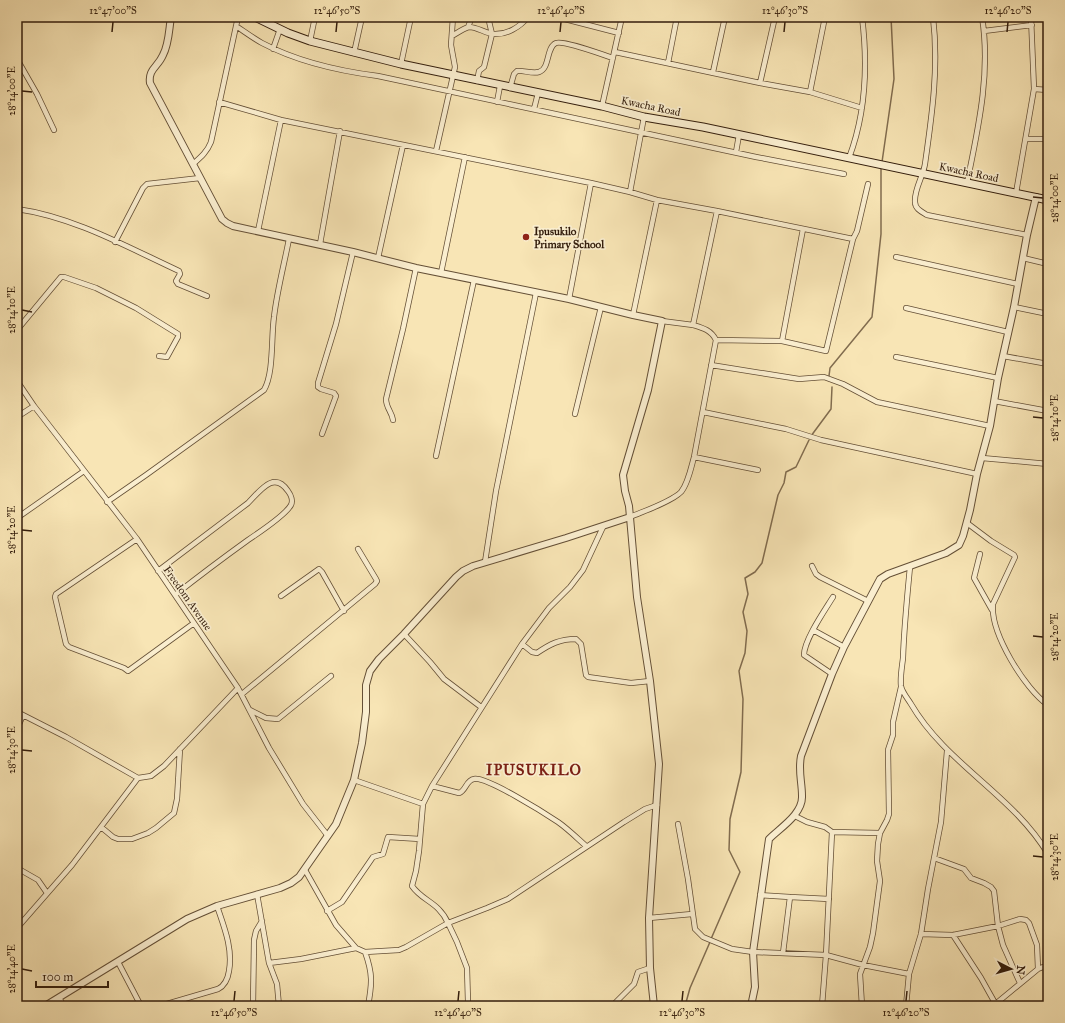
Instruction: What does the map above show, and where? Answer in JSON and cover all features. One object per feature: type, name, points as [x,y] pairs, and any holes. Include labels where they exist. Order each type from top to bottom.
[{"type":"main road","name":"Kwacha Road","points":[[255,17],[264,19],[280,29],[310,41],[401,64],[500,86],[602,106],[644,117],[924,173],[1048,200]]},
{"type":"street","points":[[45,1006],[187,919],[217,906],[285,886],[299,877],[336,824],[354,780],[362,743],[366,712],[366,685],[370,671],[379,658],[404,634],[456,576],[463,571],[485,562],[603,527],[663,503],[681,492],[694,458],[716,340],[710,332],[693,325],[633,315],[569,299],[416,268],[320,244],[289,239],[258,230],[233,226],[227,223],[222,219],[150,83],[149,77],[151,72],[164,55],[171,17]]},
{"type":"street","points":[[193,164],[204,154],[211,142],[238,17]]},
{"type":"street","points":[[310,41],[314,17]]},
{"type":"street","points":[[354,53],[362,17]]},
{"type":"street","points":[[401,64],[411,17]]},
{"type":"street","points":[[436,151],[454,75],[455,65],[451,45],[453,17]]},
{"type":"street","points":[[452,36],[468,27],[472,17]]},
{"type":"street","points":[[477,81],[479,71],[484,67],[492,34],[488,17]]},
{"type":"street","points":[[468,27],[492,34],[501,33],[511,31],[528,17]]},
{"type":"street","points":[[557,17],[619,33]]},
{"type":"street","points":[[602,106],[622,17]]},
{"type":"street","points":[[668,63],[677,17]]},
{"type":"street","points":[[713,72],[725,17]]},
{"type":"street","points":[[760,83],[775,17]]},
{"type":"street","points":[[810,92],[825,17]]},
{"type":"street","points":[[849,158],[856,140],[866,78],[862,17]]},
{"type":"street","points":[[933,17],[936,53],[935,86],[924,173],[916,192],[915,205],[919,210],[927,215],[1028,235]]},
{"type":"street","points":[[967,183],[982,107],[984,31],[982,17]]},
{"type":"street","points":[[1016,193],[1034,89],[1031,17]]},
{"type":"street","points":[[984,31],[1032,25]]},
{"type":"street","points":[[236,26],[273,49],[321,66],[378,76],[844,174]]},
{"type":"street","points":[[273,49],[280,29]]},
{"type":"street","points":[[510,88],[514,74],[517,71],[538,72],[542,70],[545,66],[552,46],[557,43],[567,44],[614,58]]},
{"type":"street","points":[[615,52],[760,83],[810,92],[862,108]]},
{"type":"street","points":[[17,59],[37,94],[54,130]]},
{"type":"street","points":[[497,102],[500,86]]},
{"type":"street","points":[[1034,89],[1048,90]]},
{"type":"street","points":[[534,109],[538,93]]},
{"type":"street","points":[[219,102],[281,120],[591,183],[657,200],[854,239]]},
{"type":"street","points":[[630,192],[644,117]]},
{"type":"street","points":[[258,230],[281,120]]},
{"type":"street","points":[[320,244],[340,131]]},
{"type":"street","points":[[736,152],[739,135]]},
{"type":"street","points":[[1026,139],[1048,139]]},
{"type":"street","points":[[378,258],[402,145]]},
{"type":"street","points":[[441,273],[465,157]]},
{"type":"street","points":[[114,242],[142,188],[147,184],[200,178]]},
{"type":"street","points":[[569,299],[591,183]]},
{"type":"street","points":[[716,340],[782,342],[825,352],[827,351],[868,184]]},
{"type":"street","points":[[751,1006],[755,988],[753,952],[769,839],[795,816],[799,810],[802,801],[799,776],[801,756],[832,674],[880,579],[888,574],[946,553],[959,545],[963,536],[990,426],[998,378],[1036,197]]},
{"type":"street","points":[[633,315],[657,200]]},
{"type":"street","points":[[17,210],[35,212],[63,220],[179,271],[180,274],[176,281],[178,284],[207,296]]},
{"type":"street","points":[[693,325],[717,211]]},
{"type":"street","points":[[782,342],[803,229]]},
{"type":"street","points":[[107,502],[264,390],[268,379],[274,317],[289,239]]},
{"type":"street","points":[[322,434],[336,396],[334,393],[318,387],[318,383],[336,324],[353,252]]},
{"type":"street","points":[[896,257],[1018,284]]},
{"type":"street","points":[[1023,258],[1048,264]]},
{"type":"street","points":[[393,420],[392,414],[387,407],[386,399],[416,268]]},
{"type":"street","points":[[17,330],[61,277],[64,277],[96,288],[123,301],[178,334],[178,337],[167,357],[159,356]]},
{"type":"street","points":[[436,456],[474,280]]},
{"type":"street","points":[[485,562],[496,491],[536,293]]},
{"type":"street","points":[[575,414],[601,307]]},
{"type":"street","points":[[1014,307],[1048,314]]},
{"type":"street","points":[[906,308],[1008,332]]},
{"type":"street","points":[[654,1006],[650,968],[649,918],[659,764],[650,681],[638,597],[629,506],[623,483],[624,470],[648,390],[662,320]]},
{"type":"street","points":[[1003,356],[1048,364]]},
{"type":"street","points":[[896,357],[998,378]]},
{"type":"street","points":[[712,365],[799,379],[824,377],[843,384],[877,402],[990,426]]},
{"type":"street","name":"Freedom Avenue","points":[[17,381],[34,406],[137,539],[242,694],[269,748],[303,804],[328,836]]},
{"type":"street","points":[[994,400],[1048,411]]},
{"type":"street","points":[[17,417],[34,406]]},
{"type":"street","points":[[703,412],[786,429],[821,440],[977,474]]},
{"type":"street","points":[[694,458],[758,470]]},
{"type":"street","points":[[982,458],[1048,464]]},
{"type":"street","points":[[17,518],[84,471]]},
{"type":"street","points":[[158,571],[248,503],[258,492],[273,482],[282,484],[288,490],[292,500],[291,505],[287,510],[264,529],[175,595]]},
{"type":"street","points":[[967,523],[991,541],[1014,555],[993,604],[992,610]]},
{"type":"street","points":[[466,1006],[468,1002],[467,968],[457,942],[442,911],[412,886],[416,871],[423,804],[432,786],[522,644],[549,608],[580,575],[587,564],[603,527]]},
{"type":"street","points":[[137,539],[56,594],[55,597],[66,644],[69,647],[124,668],[128,671],[194,623]]},
{"type":"street","points":[[242,694],[344,611],[377,582],[358,549]]},
{"type":"street","points":[[980,554],[974,578],[992,610],[1001,640],[1006,651],[1034,693],[1048,705]]},
{"type":"street","points":[[812,566],[816,574],[820,577],[868,601]]},
{"type":"street","points":[[862,1006],[860,974],[870,947],[880,881],[877,853],[880,833],[888,820],[889,814],[888,750],[901,687],[910,567]]},
{"type":"street","points":[[281,596],[319,569],[344,611]]},
{"type":"street","points":[[832,674],[804,655],[805,645],[833,597]]},
{"type":"street","points":[[813,630],[844,648]]},
{"type":"street","points":[[404,634],[444,679],[481,707]]},
{"type":"street","points":[[522,644],[532,652],[537,653],[561,640],[576,639],[580,641],[581,644],[586,675],[588,677],[631,683],[650,681]]},
{"type":"street","points":[[250,710],[266,718],[278,719],[331,676]]},
{"type":"street","points":[[901,687],[931,733],[948,751],[1012,809],[1036,836],[1048,854]]},
{"type":"street","points":[[17,712],[66,737],[138,778],[150,776],[157,772],[238,688]]},
{"type":"street","points":[[17,729],[23,715]]},
{"type":"street","points":[[101,827],[113,837],[118,839],[132,839],[148,833],[174,813],[177,803],[180,749]]},
{"type":"street","points":[[906,1006],[909,974],[921,934],[941,822],[948,751]]},
{"type":"street","points":[[17,928],[101,827],[138,778]]},
{"type":"street","points":[[432,786],[459,793],[463,792],[469,782],[473,779],[478,779],[493,784],[558,822],[586,846]]},
{"type":"street","points":[[354,780],[423,804]]},
{"type":"street","points":[[305,870],[327,911],[340,930],[356,948],[365,952],[387,951],[406,947],[448,923],[508,899],[586,846],[640,812],[657,805]]},
{"type":"street","points":[[795,816],[807,822],[825,827],[832,832],[880,833]]},
{"type":"street","points":[[678,824],[695,929],[703,937],[732,949],[753,952],[826,955],[863,965],[909,974]]},
{"type":"street","points":[[822,1006],[832,832]]},
{"type":"street","points":[[327,911],[342,902],[373,857],[383,854],[388,837],[420,839]]},
{"type":"street","points":[[934,858],[964,868],[971,878],[984,883],[991,887],[994,891],[998,926],[1007,956],[1020,983]]},
{"type":"street","points":[[17,868],[38,880],[47,893]]},
{"type":"street","points":[[258,894],[269,963],[277,984],[279,1006]]},
{"type":"street","points":[[760,895],[829,899]]},
{"type":"street","points":[[783,953],[790,897]]},
{"type":"street","points":[[160,1006],[218,989],[222,987],[226,981],[230,959],[230,949],[217,906]]},
{"type":"street","points":[[649,918],[692,914]]},
{"type":"street","points":[[921,934],[953,935],[998,926],[1020,919],[1028,921],[1037,944],[1038,970]]},
{"type":"street","points":[[253,1006],[254,940],[257,927],[262,920]]},
{"type":"street","points":[[953,935],[981,978],[994,1005],[1020,983],[1038,970],[1048,965]]},
{"type":"street","points":[[269,963],[301,959],[356,948]]},
{"type":"street","points":[[365,952],[372,981],[368,1006]]},
{"type":"street","points":[[118,962],[141,1006]]},
{"type":"street","points":[[612,1006],[634,984],[638,972],[650,968]]},
{"type":"street","points":[[59,998],[64,1006]]},
{"type":"waterway","points":[[882,162],[894,79],[891,17]]},
{"type":"waterway","points":[[829,376],[830,368],[872,317],[881,234],[881,168]]},
{"type":"waterway","points":[[811,436],[831,409],[832,387]]},
{"type":"waterway","points":[[711,939],[740,872],[729,850],[730,819],[741,772],[743,699],[739,671],[745,653],[747,631],[743,612],[748,594],[745,578],[755,572],[762,563],[778,495],[784,483],[786,472],[796,467],[809,440]]},
{"type":"waterway","points":[[685,1006],[690,988],[710,942]]},
{"type":"place","name":"Ipusukilo Primary School","points":[[526,237]]},
{"type":"district","name":"IPUSUKILO","points":[[534,770]]}]
